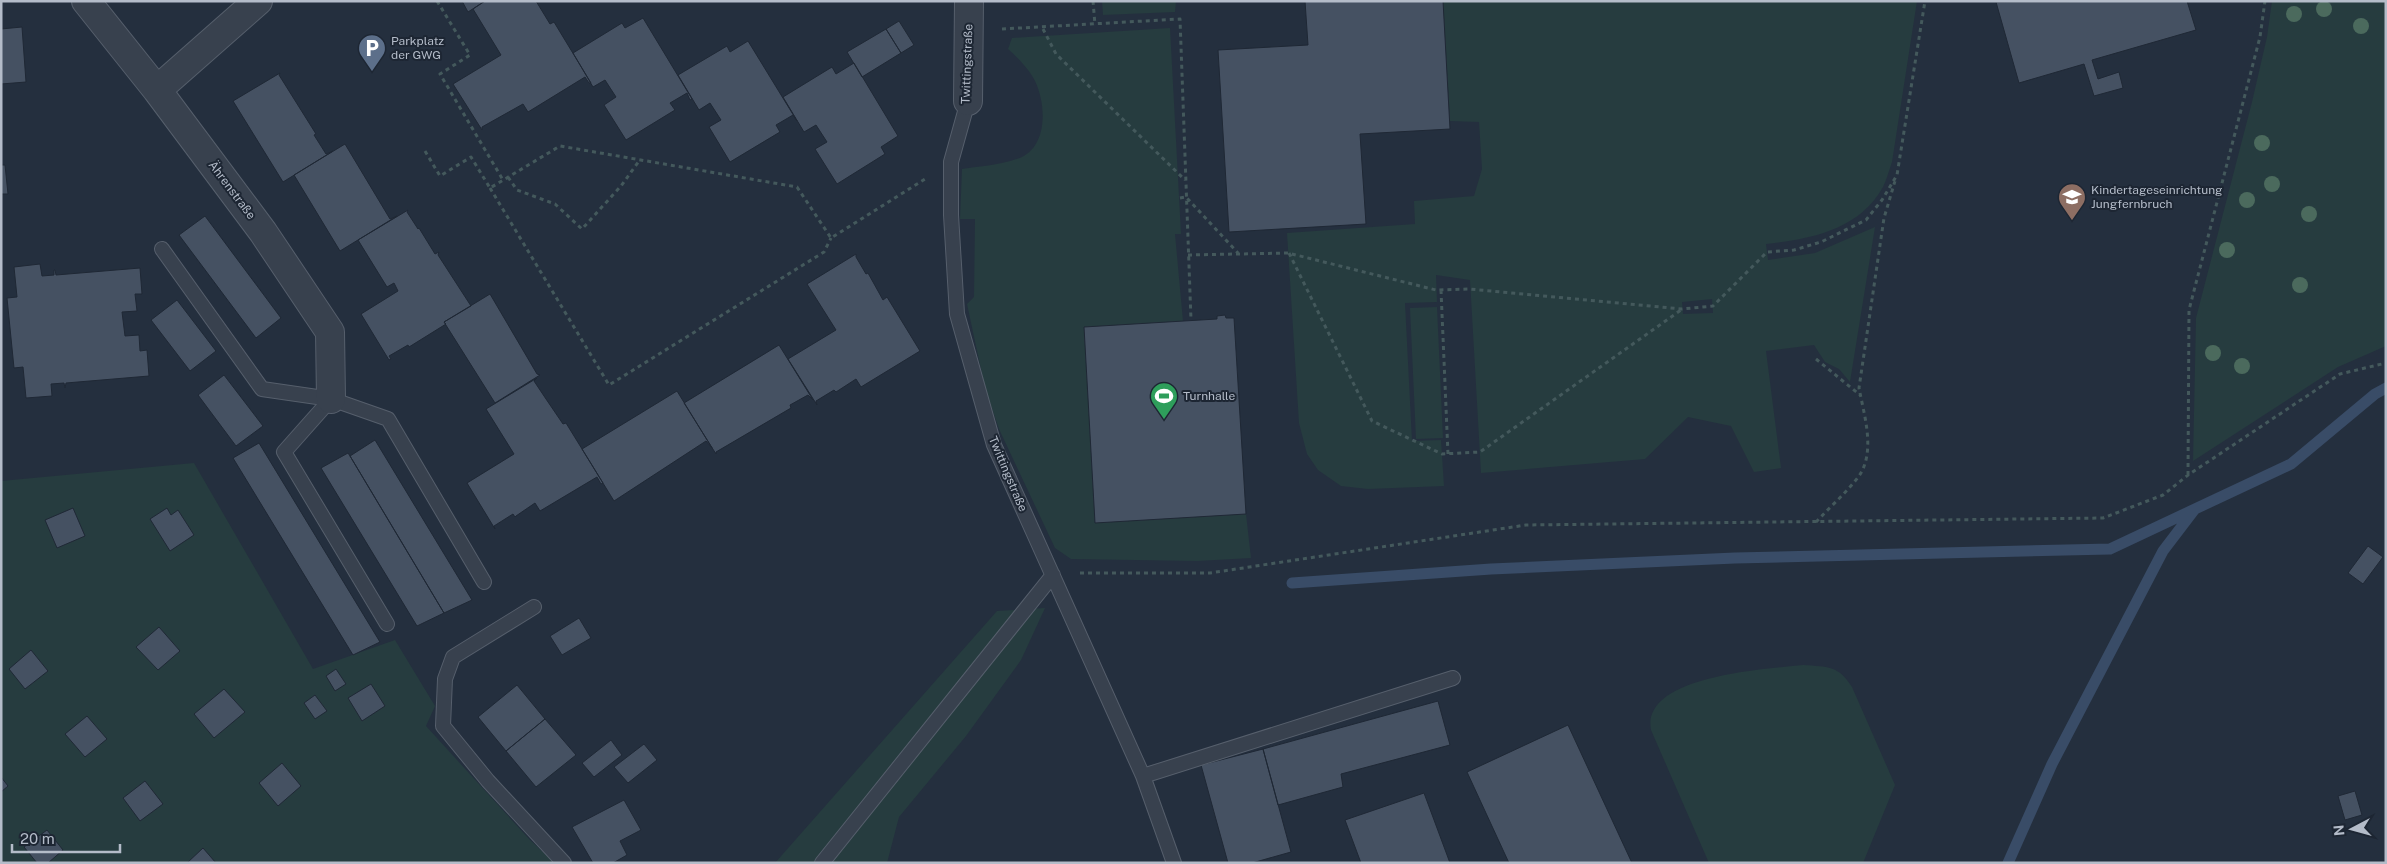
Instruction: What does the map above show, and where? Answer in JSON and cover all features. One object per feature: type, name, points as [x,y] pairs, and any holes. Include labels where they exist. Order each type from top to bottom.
[{"type":"street","name":"Ährenstraße","points":[[86,1],[157,90],[263,232],[330,332],[331,399]]},
{"type":"street","points":[[157,90],[258,1]]},
{"type":"street","name":"Twittingstraße","points":[[968,101],[969,1]]},
{"type":"lane","name":"Twittingstraße","points":[[968,101],[951,162],[951,215],[957,314],[994,444],[1144,776],[1174,863]]},
{"type":"lane","points":[[162,249],[262,389],[331,399],[388,419],[484,582]]},
{"type":"lane","points":[[331,399],[284,452],[387,624]]},
{"type":"lane","points":[[822,863],[1053,575]]},
{"type":"lane","points":[[534,608],[452,657],[445,679],[443,726],[488,781],[564,863]]},
{"type":"lane","points":[[1144,776],[1453,678]]},
{"type":"path","points":[[437,1],[470,55],[440,74],[503,180]]},
{"type":"path","points":[[1093,1],[1095,25]]},
{"type":"path","points":[[1816,522],[1859,475],[1864,466],[1867,443],[1866,416],[1859,388],[1884,218],[1897,175],[1925,1]]},
{"type":"path","points":[[2188,475],[2189,310],[2260,37],[2265,1]]},
{"type":"path","points":[[969,32],[1043,29],[1180,19],[1191,320]]},
{"type":"path","points":[[1043,29],[1056,54],[1185,180]]},
{"type":"path","points":[[490,188],[560,146],[797,187],[831,238]]},
{"type":"path","points":[[425,151],[440,176],[471,157],[609,385],[824,252],[831,238],[951,162]]},
{"type":"path","points":[[508,177],[517,190],[555,204],[582,229],[621,186],[639,161]]},
{"type":"path","points":[[1188,255],[1288,253],[1441,290],[1470,289],[1682,309],[1713,306],[1767,252],[1794,250],[1839,234],[1866,220],[1882,200],[1897,175]]},
{"type":"path","points":[[1180,198],[1186,198],[1239,254]]},
{"type":"path","points":[[1288,253],[1372,421],[1442,454],[1480,452],[1682,309]]},
{"type":"path","points":[[1441,290],[1448,454]]},
{"type":"path","points":[[1816,359],[1836,373],[1860,395]]},
{"type":"path","points":[[1053,575],[1099,572],[1210,572],[1526,525],[2103,518],[2162,495],[2188,475],[2340,374],[2386,363]]},
{"type":"green space","points":[[1102,1],[1176,1],[1175,12],[1103,15]]},
{"type":"green space","points":[[1443,1],[1917,1],[1892,162],[1883,187],[1873,202],[1847,223],[1816,235],[1766,244],[1768,260],[1815,253],[1875,227],[1850,382],[1839,369],[1825,362],[1814,345],[1766,351],[1781,468],[1754,472],[1731,426],[1688,417],[1645,459],[1481,473],[1470,280],[1436,275],[1437,302],[1405,303],[1412,441],[1441,440],[1444,486],[1368,489],[1341,486],[1318,470],[1307,454],[1299,423],[1287,233],[1415,224],[1414,201],[1474,196],[1482,169],[1479,122],[1450,121]],"holes":[[[1712,299],[1713,313],[1683,314],[1682,302]]]},
{"type":"green space","points":[[2272,1],[2386,1],[2386,346],[2338,367],[2193,461],[2196,318],[2252,102],[2267,37]]},
{"type":"green space","points":[[1170,28],[1181,234],[1175,234],[1183,321],[1084,327],[1095,523],[1246,514],[1251,558],[1197,561],[1071,559],[1055,548],[999,429],[985,388],[967,304],[974,297],[975,219],[960,219],[962,169],[1015,160],[1030,151],[1037,143],[1043,112],[1039,90],[1030,72],[1008,49],[1012,38]]},
{"type":"green space","points":[[1437,307],[1443,438],[1416,439],[1410,308]]},
{"type":"green space","points":[[194,463],[313,669],[395,640],[435,706],[426,726],[530,840],[555,863],[1,863],[1,481]]},
{"type":"green space","points":[[1045,608],[1021,660],[966,736],[899,817],[887,863],[775,863],[997,611]]},
{"type":"green space","points":[[1803,665],[1832,669],[1847,680],[1852,687],[1895,785],[1863,863],[1709,863],[1651,730],[1653,712],[1666,697],[1685,686],[1710,678],[1763,669]]},
{"type":"building","points":[[462,1],[485,1],[468,12]]},
{"type":"building","points":[[485,1],[536,1],[550,24],[554,22],[591,83],[585,77],[528,112],[523,104],[482,127],[482,130],[453,84],[501,55],[473,9]]},
{"type":"building","points":[[1305,1],[1443,1],[1450,129],[1360,134],[1366,224],[1229,232],[1218,50],[1308,45]]},
{"type":"building","points":[[2187,1],[2196,30],[2092,60],[2098,79],[2119,72],[2123,88],[2094,96],[2084,64],[2019,83],[1996,2]]},
{"type":"building","points":[[643,18],[692,99],[690,100],[687,93],[670,103],[675,110],[626,140],[604,105],[616,97],[605,80],[593,87],[573,53],[622,23],[625,28]]},
{"type":"building","points":[[899,21],[914,45],[901,53],[886,29]]},
{"type":"building","points":[[22,27],[26,82],[1,84],[1,29]]},
{"type":"building","points":[[886,29],[901,53],[862,77],[847,52]]},
{"type":"building","points":[[748,41],[797,121],[793,115],[776,125],[780,132],[730,162],[709,127],[721,120],[710,103],[699,110],[678,75],[727,46],[730,52]]},
{"type":"building","points":[[854,63],[898,136],[881,147],[885,154],[837,184],[815,149],[827,142],[816,125],[804,132],[783,97],[832,67],[836,74]]},
{"type":"building","points":[[280,73],[279,75],[316,134],[314,135],[326,154],[333,151],[283,182],[233,101]]},
{"type":"building","points":[[345,144],[390,219],[397,216],[340,251],[294,175]]},
{"type":"building","points":[[1,165],[5,165],[8,194],[1,194]]},
{"type":"building","points":[[408,210],[407,212],[435,254],[439,252],[438,255],[471,306],[444,322],[446,324],[409,347],[408,345],[389,356],[391,359],[389,360],[361,314],[398,291],[394,283],[387,287],[358,240]]},
{"type":"building","points":[[205,216],[281,318],[256,338],[179,235]]},
{"type":"building","points":[[856,254],[856,257],[866,274],[868,273],[883,300],[887,297],[920,351],[861,387],[856,379],[836,392],[834,390],[816,401],[817,405],[788,359],[836,330],[807,284]]},
{"type":"building","points":[[40,264],[42,276],[54,275],[54,270],[56,275],[140,268],[142,294],[135,294],[137,311],[122,312],[125,336],[139,335],[140,351],[147,350],[149,376],[66,383],[65,388],[64,383],[51,384],[52,396],[26,398],[23,367],[14,368],[7,298],[17,297],[14,267]]},
{"type":"building","points":[[490,294],[537,374],[540,375],[495,403],[444,322]]},
{"type":"building","points":[[177,300],[216,351],[190,371],[151,320]]},
{"type":"building","name":"Turnhalle","points":[[1225,315],[1226,318],[1234,318],[1246,514],[1095,523],[1084,327],[1217,319],[1217,316]]},
{"type":"building","points":[[779,345],[813,400],[808,395],[790,405],[791,408],[716,452],[716,454],[684,403]]},
{"type":"building","points":[[224,375],[263,426],[236,446],[198,395]]},
{"type":"building","points":[[537,378],[534,381],[563,424],[566,423],[603,483],[601,484],[597,477],[540,511],[535,503],[515,517],[513,514],[494,526],[495,529],[467,483],[514,454],[486,409]]},
{"type":"building","points":[[677,391],[712,448],[706,441],[614,501],[582,449]]},
{"type":"building","points":[[375,440],[472,600],[444,613],[350,456]]},
{"type":"building","points":[[259,443],[380,642],[353,655],[233,458]]},
{"type":"building","points":[[348,453],[444,613],[417,626],[321,468]]},
{"type":"building","points":[[73,508],[85,536],[57,548],[45,520]]},
{"type":"building","points":[[167,508],[171,515],[178,510],[194,535],[170,551],[150,519]]},
{"type":"building","points":[[2368,546],[2383,557],[2363,584],[2348,573]]},
{"type":"building","points":[[579,618],[591,638],[562,655],[550,636]]},
{"type":"building","points":[[159,627],[180,651],[158,670],[136,647]]},
{"type":"building","points":[[31,650],[48,671],[25,689],[9,669]]},
{"type":"building","points":[[336,669],[346,684],[335,691],[326,676]]},
{"type":"building","points":[[371,684],[385,706],[362,721],[348,698]]},
{"type":"building","points":[[517,685],[545,719],[506,751],[478,717]]},
{"type":"building","points":[[224,689],[245,712],[214,738],[194,714]]},
{"type":"building","points":[[315,695],[327,711],[315,719],[304,703]]},
{"type":"building","points":[[1438,701],[1450,745],[1341,774],[1343,787],[1278,805],[1263,749]]},
{"type":"building","points":[[87,716],[107,739],[85,757],[65,734]]},
{"type":"building","points":[[545,719],[576,755],[536,787],[506,751]]},
{"type":"building","points":[[1568,725],[1632,863],[1509,863],[1467,772]]},
{"type":"building","points":[[611,740],[622,755],[594,777],[582,763]]},
{"type":"building","points":[[644,744],[657,760],[628,783],[614,767]]},
{"type":"building","points":[[1263,749],[1291,852],[1252,863],[1228,863],[1201,765]]},
{"type":"building","points":[[282,763],[301,786],[278,806],[259,783]]},
{"type":"building","points":[[1,777],[8,786],[1,792]]},
{"type":"building","points":[[145,781],[163,804],[140,821],[123,798]]},
{"type":"building","points":[[2355,791],[2362,815],[2345,820],[2338,796]]},
{"type":"building","points":[[1424,793],[1450,863],[1361,863],[1345,820]]},
{"type":"building","points":[[624,800],[641,830],[620,841],[627,855],[613,863],[593,863],[572,827]]},
{"type":"building","points":[[47,830],[63,850],[48,863],[37,863],[24,847]]},
{"type":"building","points":[[203,848],[216,863],[187,863]]},
{"type":"waterway","points":[[2008,863],[2052,764],[2163,551],[2195,509],[2291,464],[2375,394],[2386,388]]},
{"type":"waterway","points":[[1292,583],[1491,569],[1735,558],[2110,549],[2195,509]]},
{"type":"place","name":"Parkplatz der GWG","points":[[372,72]]},
{"type":"place","name":"Kindertageseinrichtung Jungfernbruch","points":[[2072,221]]},
{"type":"place","name":"Turnhalle","points":[[1164,420]]}]
